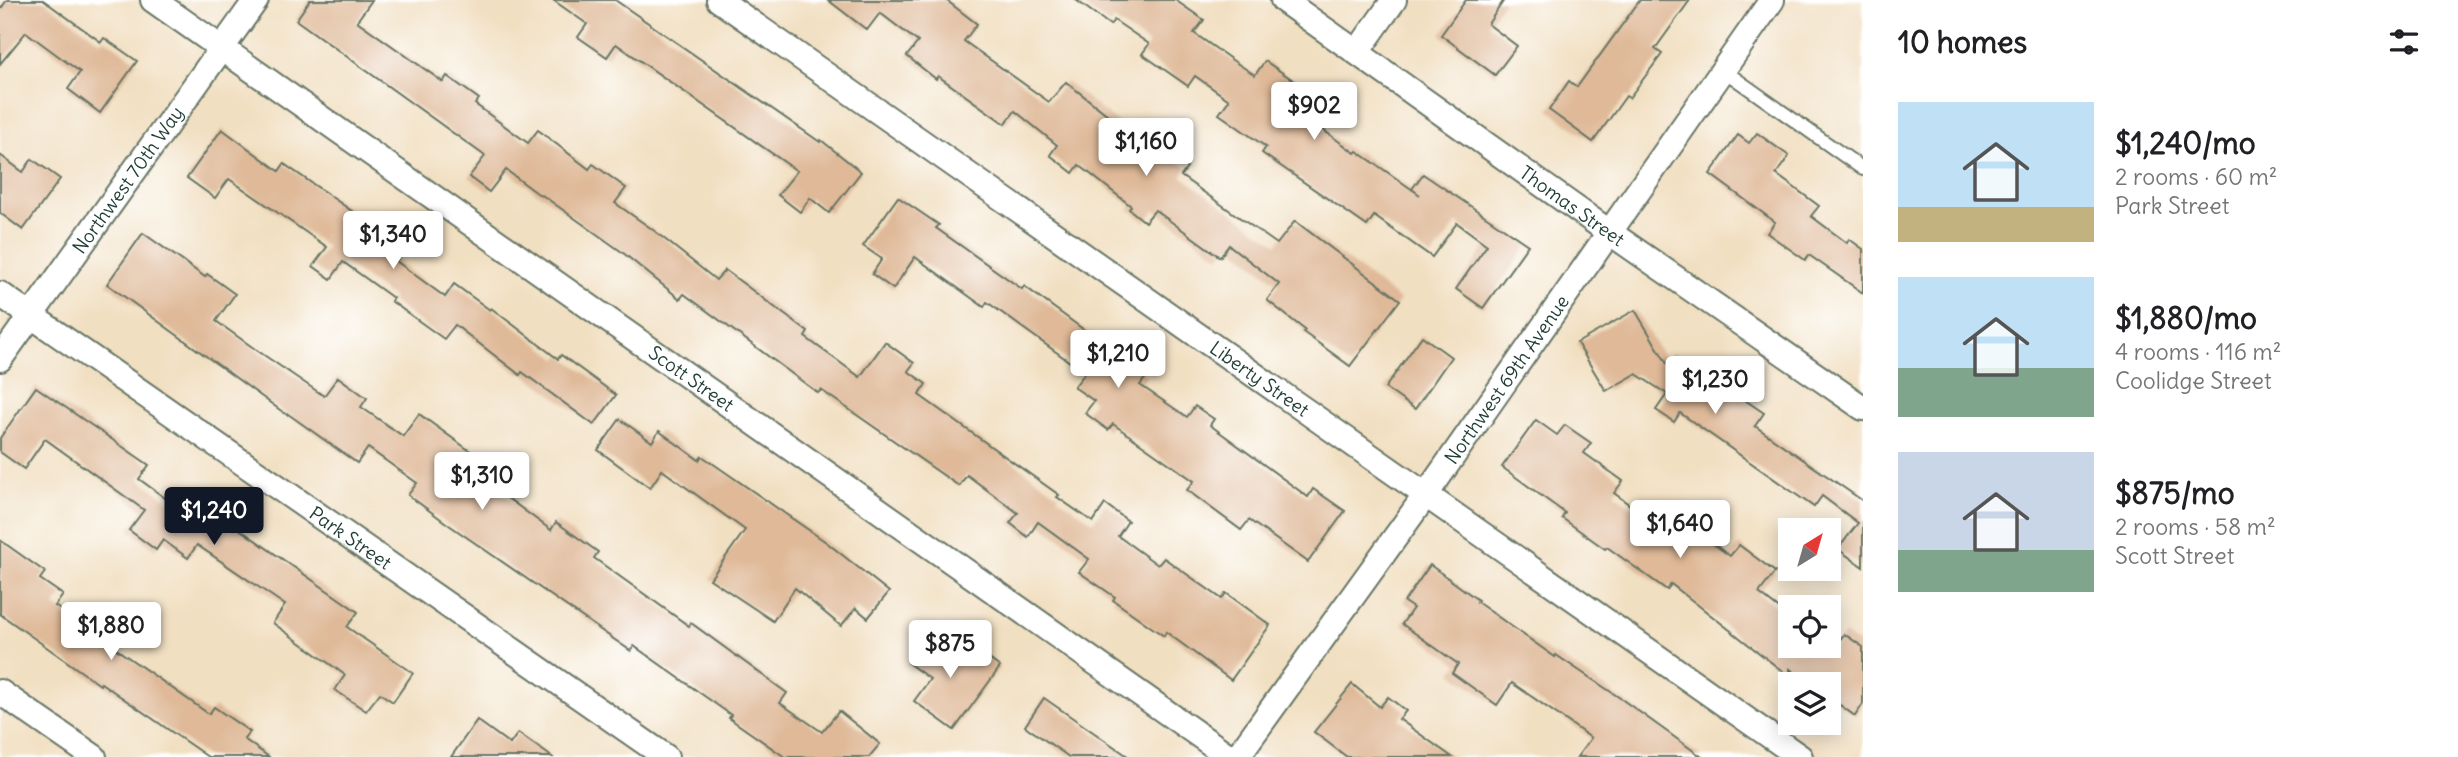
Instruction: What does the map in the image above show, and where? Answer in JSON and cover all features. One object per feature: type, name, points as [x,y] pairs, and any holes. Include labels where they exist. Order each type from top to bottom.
[{"type":"street","name":"Scott Street","points":[[153,0],[1230,757]]},
{"type":"street","name":"Northwest 70th Way","points":[[0,359],[256,0]]},
{"type":"street","name":"Liberty Street","points":[[719,0],[1800,757]]},
{"type":"street","name":"Thomas Street","points":[[1283,0],[1609,232],[1863,408]]},
{"type":"street","points":[[1357,52],[1394,0]]},
{"type":"street","name":"Northwest 69th Avenue","points":[[1237,757],[1425,496],[1772,0]]},
{"type":"street","name":"Park Street","points":[[0,294],[666,757]]},
{"type":"street","points":[[0,692],[94,757]]},
{"type":"lane","points":[[1723,70],[1863,169]]},
{"type":"building","points":[[7,0],[43,0],[101,42],[104,38],[137,61],[100,113],[68,89],[80,72],[26,32],[0,64],[0,10]]},
{"type":"building","points":[[310,0],[372,0],[357,21],[443,82],[447,76],[479,99],[475,104],[528,143],[538,130],[589,169],[593,164],[626,188],[615,203],[716,280],[725,270],[808,332],[805,337],[860,377],[885,342],[914,363],[908,371],[926,384],[919,395],[1059,495],[1057,497],[1093,522],[1105,504],[1128,521],[1118,536],[1158,565],[1164,558],[1222,599],[1226,593],[1270,625],[1231,680],[1166,632],[1164,636],[1113,600],[1115,597],[1079,572],[1089,559],[1038,522],[1028,537],[1010,523],[1018,513],[967,475],[959,486],[821,390],[818,393],[684,294],[680,299],[622,252],[506,170],[489,192],[469,177],[485,156],[296,20]]},
{"type":"building","points":[[553,0],[615,0],[820,142],[821,140],[861,172],[829,213],[810,198],[800,212],[778,195],[797,171],[616,44],[607,57],[578,37],[587,24]]},
{"type":"building","points":[[828,0],[946,0],[977,24],[964,41],[1049,102],[1066,82],[1132,134],[1136,129],[1187,168],[1181,176],[1277,244],[1295,221],[1400,300],[1350,366],[1303,332],[1305,330],[1267,300],[1279,284],[1229,245],[1220,257],[1155,210],[1145,222],[1129,209],[1131,206],[1079,165],[1073,173],[1050,155],[1057,145],[1015,111],[1005,124],[938,76],[936,79],[907,56],[918,42],[880,13],[867,30]]},
{"type":"building","points":[[1076,0],[1175,0],[1204,20],[1194,33],[1235,62],[1255,75],[1265,61],[1334,108],[1319,127],[1355,153],[1357,151],[1420,195],[1412,189],[1423,174],[1528,245],[1483,308],[1456,289],[1487,245],[1457,223],[1432,257],[1374,216],[1367,226],[1262,153],[1266,147],[1219,114],[1229,100],[1195,76],[1188,86],[1142,54],[1149,44],[1114,20],[1110,25]]},
{"type":"building","points":[[1466,0],[1504,0],[1488,24],[1517,46],[1495,75],[1441,35]]},
{"type":"building","points":[[1640,0],[1690,0],[1655,49],[1662,54],[1629,98],[1626,96],[1593,142],[1549,110],[1569,81],[1577,87]]},
{"type":"building","points":[[222,129],[279,171],[284,164],[405,248],[396,261],[445,297],[454,284],[490,310],[491,308],[558,359],[561,355],[616,395],[594,425],[522,372],[520,375],[455,325],[444,339],[343,262],[331,279],[313,266],[327,247],[229,179],[215,198],[187,178]]},
{"type":"building","points":[[1757,133],[1789,156],[1776,174],[1819,206],[1811,216],[1847,243],[1849,239],[1863,249],[1863,293],[1809,255],[1805,260],[1767,233],[1775,222],[1710,174],[1738,135],[1749,143]]},
{"type":"building","points":[[0,155],[23,172],[32,159],[60,179],[23,230],[0,213]]},
{"type":"building","points":[[898,197],[939,225],[936,228],[1022,289],[1024,286],[1147,376],[1140,385],[1187,417],[1195,406],[1214,419],[1210,425],[1308,497],[1313,489],[1345,511],[1308,562],[1249,520],[1241,530],[1187,490],[1194,481],[1113,424],[1108,430],[1085,413],[1094,401],[1074,387],[1085,373],[987,302],[984,307],[915,257],[893,289],[872,274],[882,259],[863,246]]},
{"type":"building","points":[[143,233],[205,277],[207,274],[235,294],[216,321],[255,349],[324,396],[338,377],[367,398],[361,407],[403,436],[419,414],[470,451],[461,464],[551,530],[556,522],[598,552],[594,558],[689,626],[691,623],[787,693],[780,703],[822,732],[839,711],[880,744],[869,757],[785,757],[634,646],[631,651],[408,495],[417,483],[368,448],[357,463],[287,415],[107,284]]},
{"type":"building","points":[[1635,310],[1669,367],[1676,358],[1736,400],[1739,396],[1764,413],[1755,426],[1863,501],[1863,567],[1841,551],[1841,545],[1858,523],[1822,496],[1814,507],[1680,413],[1674,422],[1656,410],[1667,394],[1636,374],[1606,391],[1577,343]]},
{"type":"building","points":[[1422,336],[1451,357],[1415,409],[1385,388]]},
{"type":"building","points":[[36,387],[149,465],[139,479],[190,516],[199,504],[358,612],[347,627],[413,673],[393,702],[380,693],[366,711],[335,690],[345,675],[273,623],[285,605],[197,545],[188,558],[163,540],[156,550],[129,530],[144,510],[45,439],[24,469],[0,452],[0,438]]},
{"type":"building","points":[[620,419],[652,442],[659,431],[699,460],[702,456],[826,542],[889,592],[868,618],[856,608],[841,626],[795,588],[773,621],[710,579],[745,530],[662,470],[650,488],[598,450]]},
{"type":"building","points":[[1536,420],[1557,435],[1565,425],[1591,443],[1584,453],[1623,481],[1614,493],[1650,520],[1660,506],[1730,556],[1739,545],[1775,572],[1759,593],[1778,608],[1778,658],[1841,658],[1841,638],[1844,634],[1863,647],[1863,704],[1855,716],[1841,706],[1841,672],[1794,672],[1790,669],[1790,672],[1784,672],[1671,584],[1667,590],[1562,518],[1565,513],[1502,467]]},
{"type":"building","points":[[0,540],[45,572],[40,579],[63,595],[55,606],[209,714],[214,707],[250,732],[244,739],[269,757],[208,757],[0,614]]},
{"type":"building","points":[[1430,565],[1478,600],[1477,602],[1702,757],[1577,757],[1591,738],[1512,683],[1497,705],[1452,673],[1458,664],[1402,624],[1413,608],[1404,602]]},
{"type":"building","points":[[929,633],[973,665],[981,653],[1000,667],[954,730],[914,701],[930,679],[908,663]]},
{"type":"building","points":[[1352,684],[1380,707],[1388,697],[1406,711],[1399,719],[1452,757],[1347,757],[1314,732]]},
{"type":"building","points":[[1044,698],[1129,757],[1069,757],[1025,726]]},
{"type":"building","points":[[477,720],[510,744],[518,733],[552,757],[451,757]]}]
